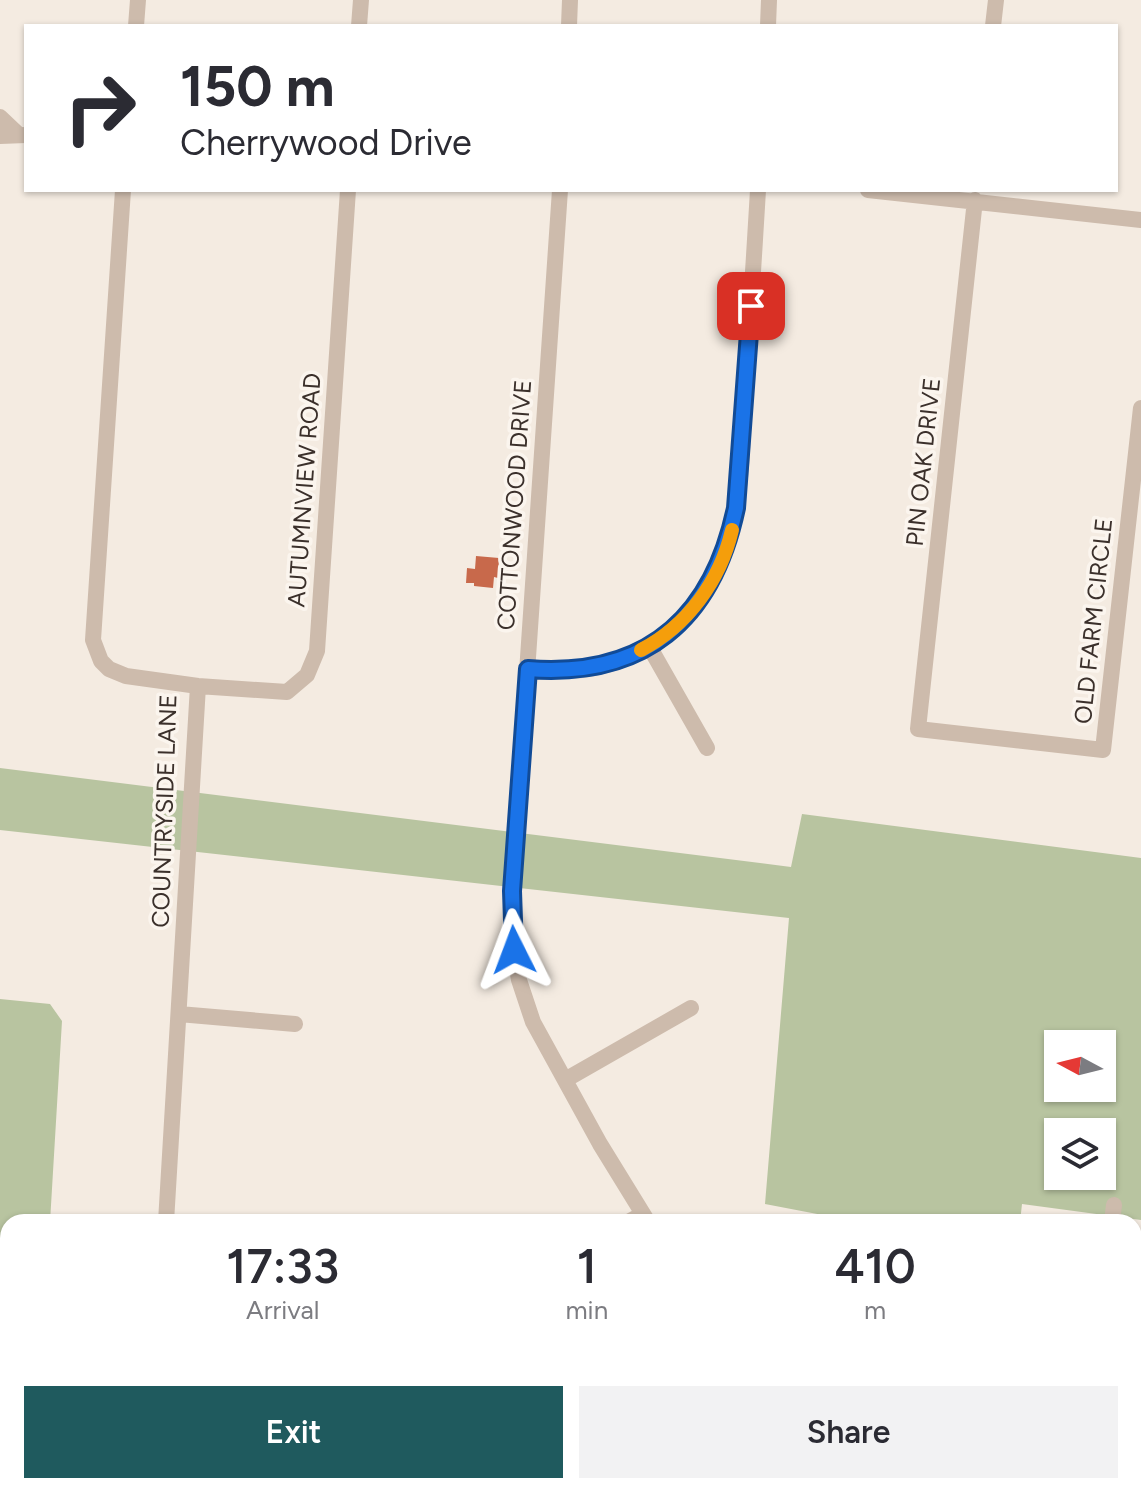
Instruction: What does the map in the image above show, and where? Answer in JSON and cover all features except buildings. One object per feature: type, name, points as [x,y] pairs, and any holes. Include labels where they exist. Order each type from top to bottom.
[{"type":"street","points":[[136,24],[138,0]]},
{"type":"street","points":[[359,24],[361,0]]},
{"type":"street","points":[[569,24],[570,0]]},
{"type":"street","points":[[768,24],[769,0]]},
{"type":"street","points":[[993,24],[996,0]]},
{"type":"street","points":[[0,117],[22,135]]},
{"type":"street","points":[[0,136],[22,135]]},
{"type":"street","name":"COUNTRYSIDE LANE","points":[[123,192],[93,640],[101,661],[119,674],[198,686],[166,1214]]},
{"type":"street","name":"AUTUMNVIEW ROAD","points":[[198,686],[287,692],[307,675],[314,663],[348,192]]},
{"type":"street","name":"COTTONWOOD DRIVE","points":[[560,192],[512,891],[514,950],[519,980],[533,1022],[637,1214]]},
{"type":"street","points":[[528,669],[561,672],[585,670],[610,664],[649,646],[677,624],[701,598],[722,562],[730,536],[739,480],[758,192]]},
{"type":"street","points":[[898,192],[973,197],[1141,220]]},
{"type":"street","name":"PIN OAK DRIVE","points":[[918,729],[973,197]]},
{"type":"street","name":"OLD FARM CIRCLE","points":[[918,729],[1103,750],[1141,408]]},
{"type":"street","points":[[649,646],[707,748]]},
{"type":"street","points":[[565,1080],[691,1008]]},
{"type":"street","points":[[179,1014],[295,1024]]},
{"type":"green space","points":[[0,768],[791,867],[802,814],[1141,858],[1141,1214],[1096,1214],[1022,1204],[1021,1214],[817,1214],[765,1204],[789,918],[0,830]]},
{"type":"green space","points":[[0,999],[50,1004],[62,1021],[50,1214],[0,1214]]},
{"type":"slow traffic","points":[[641,650],[669,632],[701,598],[722,562],[732,530]]},
{"type":"route","points":[[514,950],[512,891],[528,669],[561,672],[585,670],[633,655],[669,632],[686,616],[714,578],[722,562],[736,508],[751,306]]}]
